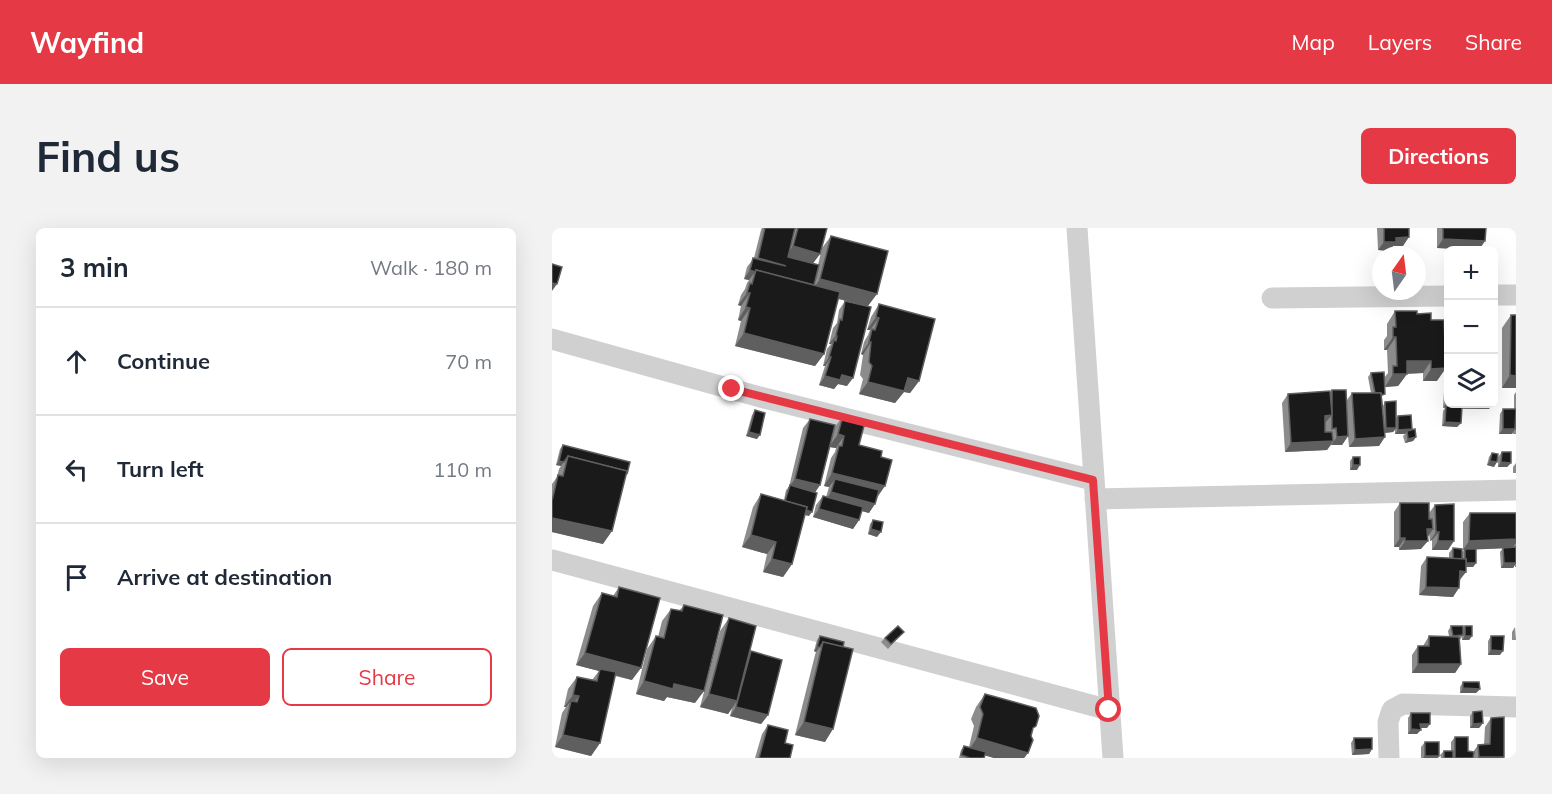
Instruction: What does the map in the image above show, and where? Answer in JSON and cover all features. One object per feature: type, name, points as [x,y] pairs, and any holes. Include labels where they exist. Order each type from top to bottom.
[{"type":"street","points":[[1077,228],[1113,758]]},
{"type":"street","points":[[1498,295],[1516,294]]},
{"type":"street","points":[[1272,298],[1444,296]]},
{"type":"street","points":[[552,339],[1094,489],[1516,490]]},
{"type":"street","points":[[552,560],[1109,710]]},
{"type":"street","points":[[1389,758],[1388,722],[1392,710],[1403,704],[1516,707]]},
{"type":"building","points":[[765,228],[795,228],[788,257],[819,265],[814,285],[750,270],[753,258],[786,266],[758,258]]},
{"type":"building","points":[[798,228],[827,228],[820,254],[793,246]]},
{"type":"building","points":[[1384,228],[1409,228],[1409,237],[1396,238],[1396,242],[1384,242]]},
{"type":"building","points":[[1443,228],[1486,228],[1485,241],[1443,239]]},
{"type":"building","points":[[831,236],[888,251],[877,294],[820,279]]},
{"type":"building","points":[[552,264],[562,267],[557,284],[552,283]]},
{"type":"building","points":[[756,270],[840,292],[824,354],[744,333],[750,308],[746,307],[750,293],[747,293]]},
{"type":"building","points":[[845,301],[871,307],[853,378],[842,375],[840,380],[825,376],[840,319],[842,320]]},
{"type":"building","points":[[879,304],[935,319],[919,381],[908,378],[904,391],[868,382],[872,366],[869,362],[871,342],[869,342],[872,329],[875,330],[879,318],[876,317]]},
{"type":"building","points":[[1395,311],[1431,313],[1431,320],[1444,320],[1444,368],[1431,369],[1431,361],[1407,361],[1407,374],[1393,374],[1393,366],[1397,366],[1396,337],[1393,337],[1393,327],[1396,327]]},
{"type":"building","points":[[1511,315],[1516,315],[1516,376],[1510,375]]},
{"type":"building","points":[[1384,372],[1385,394],[1382,395],[1375,393],[1371,373]]},
{"type":"building","points":[[1332,390],[1346,390],[1348,436],[1337,437],[1336,428],[1332,429]]},
{"type":"building","points":[[1330,391],[1332,415],[1325,416],[1325,432],[1332,432],[1333,441],[1291,443],[1288,394]]},
{"type":"building","points":[[1352,393],[1381,393],[1385,437],[1355,439]]},
{"type":"building","points":[[1396,401],[1396,428],[1386,428],[1385,402]]},
{"type":"building","points":[[1446,408],[1462,408],[1461,423],[1445,422]]},
{"type":"building","points":[[1503,409],[1516,409],[1515,429],[1503,429]]},
{"type":"building","points":[[755,410],[765,413],[760,435],[749,432]]},
{"type":"building","points":[[1411,415],[1412,429],[1398,430],[1398,416]]},
{"type":"building","points":[[843,416],[865,422],[859,445],[882,451],[881,457],[892,460],[885,486],[832,473],[844,436],[838,434]]},
{"type":"building","points":[[810,419],[835,425],[820,485],[795,479]]},
{"type":"building","points":[[1415,429],[1416,437],[1408,439],[1407,431]]},
{"type":"building","points":[[563,445],[630,462],[627,474],[627,471],[568,456],[564,462],[559,461]]},
{"type":"building","points":[[1502,452],[1511,452],[1511,463],[1501,462]]},
{"type":"building","points":[[1492,453],[1498,454],[1497,462],[1490,461]]},
{"type":"building","points":[[568,456],[627,471],[612,531],[552,518],[552,501],[558,475],[563,476]]},
{"type":"building","points":[[1353,457],[1360,457],[1360,465],[1353,465]]},
{"type":"building","points":[[835,479],[879,490],[875,504],[831,492]]},
{"type":"building","points":[[790,485],[817,493],[812,512],[806,510],[807,507],[785,501]]},
{"type":"building","points":[[761,494],[807,507],[792,564],[772,559],[776,542],[751,535]]},
{"type":"building","points":[[823,496],[863,507],[859,520],[819,509]]},
{"type":"building","points":[[1400,503],[1429,503],[1429,519],[1432,519],[1433,529],[1427,529],[1428,541],[1405,541],[1405,538],[1400,538]]},
{"type":"building","points":[[1454,504],[1454,541],[1438,541],[1435,505]]},
{"type":"building","points":[[1470,513],[1516,513],[1516,539],[1469,541]]},
{"type":"building","points":[[873,520],[883,522],[881,532],[871,529]]},
{"type":"building","points":[[1516,547],[1516,563],[1504,563],[1503,548]]},
{"type":"building","points":[[1453,548],[1462,549],[1462,559],[1453,559]]},
{"type":"building","points":[[1465,549],[1476,549],[1476,563],[1466,563]]},
{"type":"building","points":[[1427,557],[1466,559],[1466,572],[1460,571],[1459,588],[1426,587]]},
{"type":"building","points":[[619,587],[660,598],[641,668],[585,653],[602,593],[617,597]]},
{"type":"building","points":[[684,605],[723,615],[704,691],[674,684],[673,689],[644,681],[656,636],[664,638],[671,609],[682,611]]},
{"type":"building","points":[[729,618],[756,626],[737,701],[709,694]]},
{"type":"building","points":[[898,626],[904,632],[891,644],[885,638]]},
{"type":"building","points":[[1451,626],[1463,626],[1463,635],[1453,636]]},
{"type":"building","points":[[1465,626],[1472,626],[1472,636],[1465,636]]},
{"type":"building","points":[[820,636],[844,642],[843,647],[823,642],[820,647],[817,647]]},
{"type":"building","points":[[1429,636],[1459,637],[1461,664],[1418,664],[1418,646],[1429,646]]},
{"type":"building","points":[[1491,636],[1504,636],[1503,651],[1491,650]]},
{"type":"building","points":[[823,642],[853,649],[833,729],[804,722]]},
{"type":"building","points":[[751,651],[782,660],[768,715],[736,707]]},
{"type":"building","points":[[600,669],[616,672],[600,743],[563,735],[571,701],[577,702],[579,696],[573,695],[577,677],[597,681]]},
{"type":"building","points":[[1463,682],[1479,682],[1480,689],[1463,688]]},
{"type":"building","points":[[985,694],[1036,708],[1039,716],[1033,728],[1031,736],[1033,740],[1028,753],[977,738],[983,714],[980,707]]},
{"type":"building","points":[[1482,711],[1483,723],[1473,724],[1473,712]]},
{"type":"building","points":[[1411,713],[1430,713],[1430,724],[1420,724],[1421,730],[1411,729]]},
{"type":"building","points":[[1504,717],[1504,757],[1479,757],[1478,745],[1490,744],[1491,718]]},
{"type":"building","points":[[768,725],[788,730],[785,743],[793,745],[790,758],[759,758]]},
{"type":"building","points":[[1455,737],[1468,737],[1468,751],[1474,752],[1473,758],[1455,758]]},
{"type":"building","points":[[1354,738],[1372,738],[1372,749],[1355,750]]},
{"type":"building","points":[[1425,742],[1439,742],[1439,756],[1425,756]]},
{"type":"building","points":[[964,746],[986,752],[984,758],[970,758],[961,755]]},
{"type":"building","points":[[1444,751],[1453,751],[1453,758],[1444,758]]},
{"type":"route","points":[[732,389],[1093,480],[1109,710]]}]
